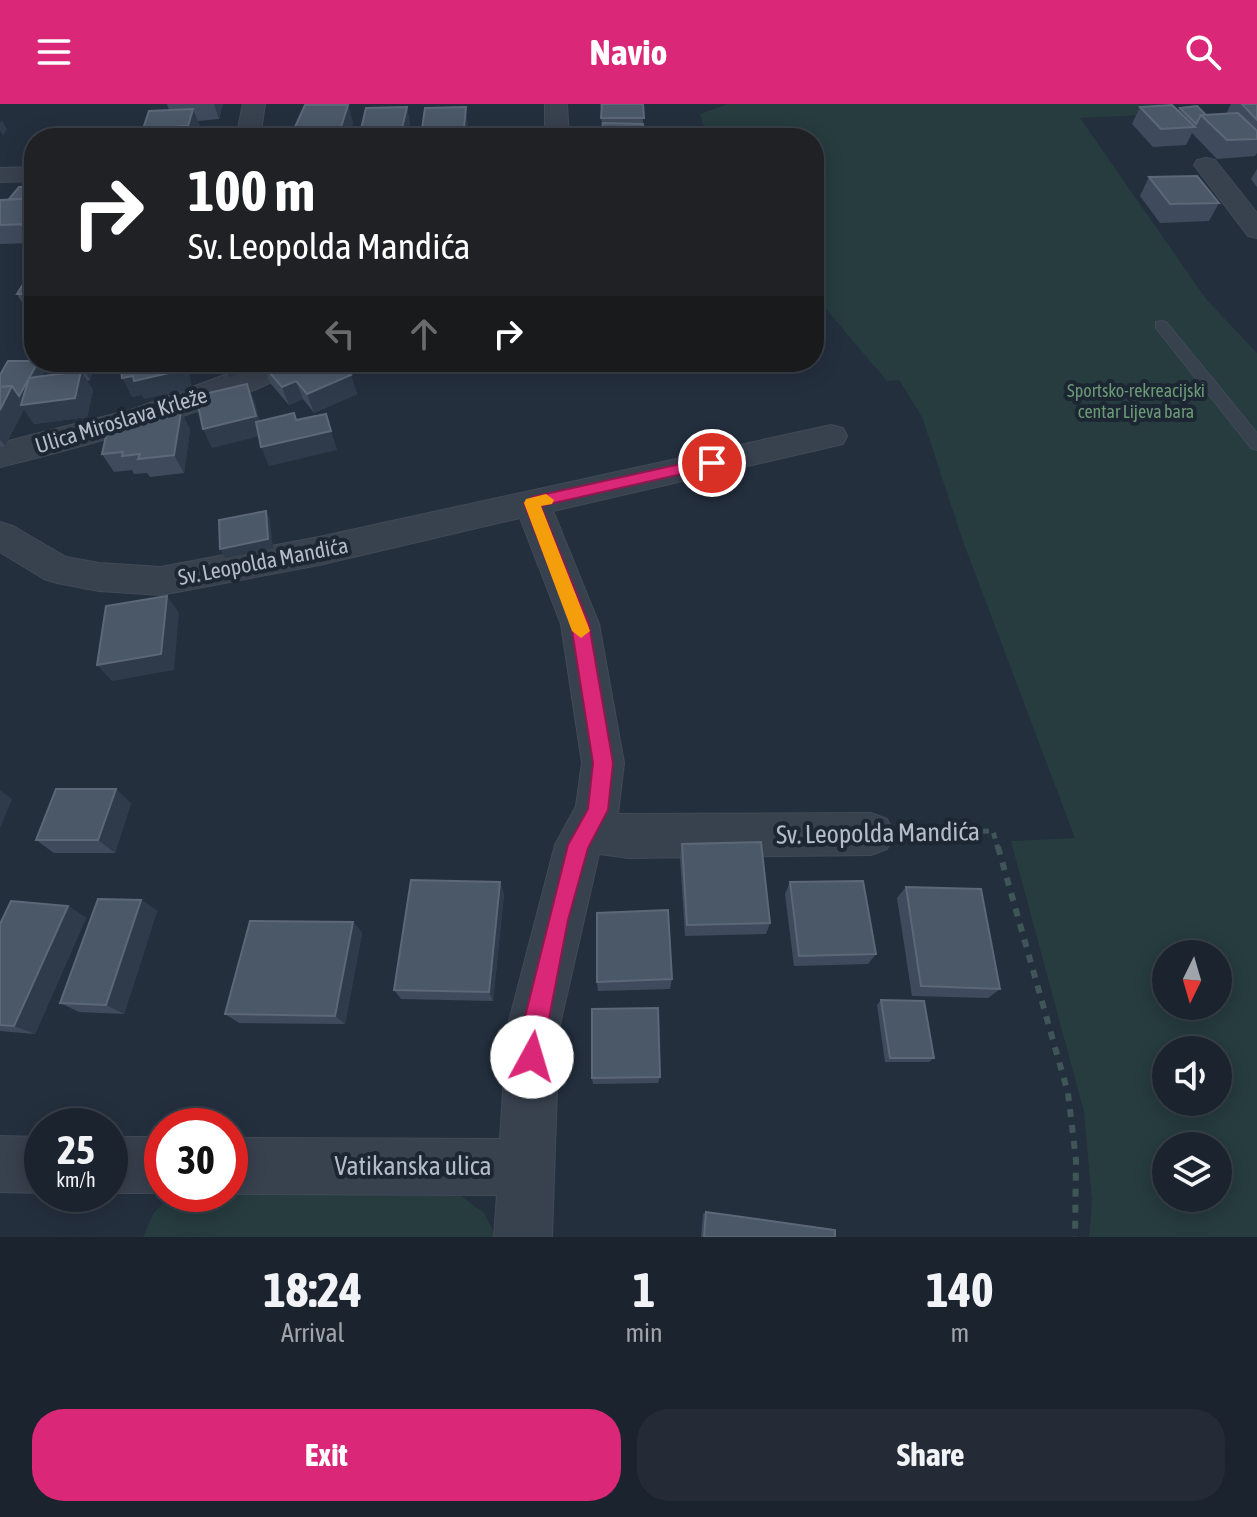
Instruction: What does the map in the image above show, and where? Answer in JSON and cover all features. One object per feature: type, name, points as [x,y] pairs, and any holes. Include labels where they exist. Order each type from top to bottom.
[{"type":"street","points":[[250,128],[254,104]]},
{"type":"street","points":[[556,104],[557,128]]},
{"type":"street","points":[[1206,165],[1257,230]]},
{"type":"street","points":[[0,175],[24,174]]},
{"type":"street","name":"Ulica Miroslava Krleže","points":[[0,455],[91,433],[259,372]]},
{"type":"street","name":"Sv. Leopolda Mandića","points":[[0,535],[57,569],[99,577],[161,581],[319,551],[831,436]]},
{"type":"street","points":[[523,1237],[533,1029],[578,845],[598,810],[603,763],[580,624],[532,503]]},
{"type":"street","name":"Sv. Leopolda Mandića","points":[[586,831],[629,837],[871,834]]},
{"type":"street","points":[[0,1164],[24,1165]]},
{"type":"street","name":"Vatikanska ulica","points":[[248,1166],[526,1167]]},
{"type":"lane","points":[[1161,325],[1257,444]]},
{"type":"path","name":"Sv. Leopolda Mandića","points":[[871,834],[993,831],[1068,1093],[1076,1160],[1075,1237]]},
{"type":"green space","name":"Sportsko-rekreacijski centar Lijeva bara","points":[[728,104],[1160,104],[1168,114],[1080,118],[1206,299],[1257,353],[1257,1237],[1089,1237],[1092,1200],[1084,1112],[1011,841],[1075,838],[964,544],[922,417],[899,380],[887,381],[824,307],[824,128],[705,128],[700,114]]},
{"type":"green space","points":[[450,1188],[484,1213],[496,1237],[143,1237],[155,1212],[248,1212],[248,1192]]},
{"type":"building","points":[[602,104],[643,104],[644,118],[601,118]]},
{"type":"building","points":[[1242,104],[1257,104],[1257,120]]},
{"type":"building","points":[[305,105],[348,105],[341,127],[295,127]]},
{"type":"building","points":[[1172,105],[1195,127],[1161,129],[1140,107]]},
{"type":"building","points":[[1197,106],[1206,115],[1201,115],[1196,124],[1180,108]]},
{"type":"building","points":[[407,107],[402,128],[361,128],[366,108]]},
{"type":"building","points":[[466,107],[464,128],[422,128],[425,108]]},
{"type":"building","points":[[193,109],[188,126],[143,128],[149,111]]},
{"type":"building","points":[[1238,113],[1257,131],[1257,139],[1227,140],[1201,115]]},
{"type":"building","points":[[603,123],[643,124],[643,128],[603,128]]},
{"type":"building","points":[[1197,176],[1219,203],[1170,204],[1149,177]]},
{"type":"building","points":[[19,187],[24,187],[22,199],[9,199]]},
{"type":"building","points":[[24,196],[24,224],[0,225],[0,200]]},
{"type":"building","points":[[24,283],[24,294],[17,294]]},
{"type":"building","points":[[8,361],[24,361],[24,372],[32,372],[19,396],[12,386],[0,387],[0,375]]},
{"type":"building","points":[[81,372],[75,398],[21,405],[29,378]]},
{"type":"building","points":[[121,372],[173,372],[134,381],[133,376],[122,378]]},
{"type":"building","points":[[269,372],[348,372],[351,375],[307,394],[296,381],[282,387]]},
{"type":"building","points":[[247,384],[256,416],[203,429],[196,396]]},
{"type":"building","points":[[12,386],[0,410],[0,387]]},
{"type":"building","points":[[181,412],[174,455],[138,459],[140,454],[102,454],[108,427],[125,425],[126,418]]},
{"type":"building","points":[[294,413],[296,420],[326,414],[331,431],[261,447],[256,422]]},
{"type":"building","points":[[266,511],[268,539],[220,549],[219,520]]},
{"type":"building","points":[[167,596],[161,654],[97,665],[106,606]]},
{"type":"building","points":[[56,789],[116,789],[98,840],[36,840]]},
{"type":"building","points":[[761,842],[770,923],[687,925],[682,844]]},
{"type":"building","points":[[411,880],[500,882],[489,992],[394,990]]},
{"type":"building","points":[[863,881],[876,954],[799,956],[790,882]]},
{"type":"building","points":[[906,887],[981,889],[1000,989],[921,986]]},
{"type":"building","points":[[98,899],[141,900],[106,1005],[60,1003]]},
{"type":"building","points":[[11,901],[68,906],[14,1026],[0,1025],[0,924]]},
{"type":"building","points":[[668,910],[672,979],[597,982],[597,913]]},
{"type":"building","points":[[250,921],[353,922],[335,1016],[225,1014]]},
{"type":"building","points":[[881,1000],[924,1001],[934,1058],[890,1058]]},
{"type":"building","points":[[658,1008],[660,1077],[592,1078],[592,1009]]},
{"type":"building","points":[[706,1212],[835,1230],[835,1237],[704,1237]]},
{"type":"slow traffic","points":[[546,500],[532,503],[581,631]]},
{"type":"route","points":[[532,1057],[533,1029],[558,920],[578,845],[598,810],[603,763],[580,624],[532,503],[712,463]]}]
